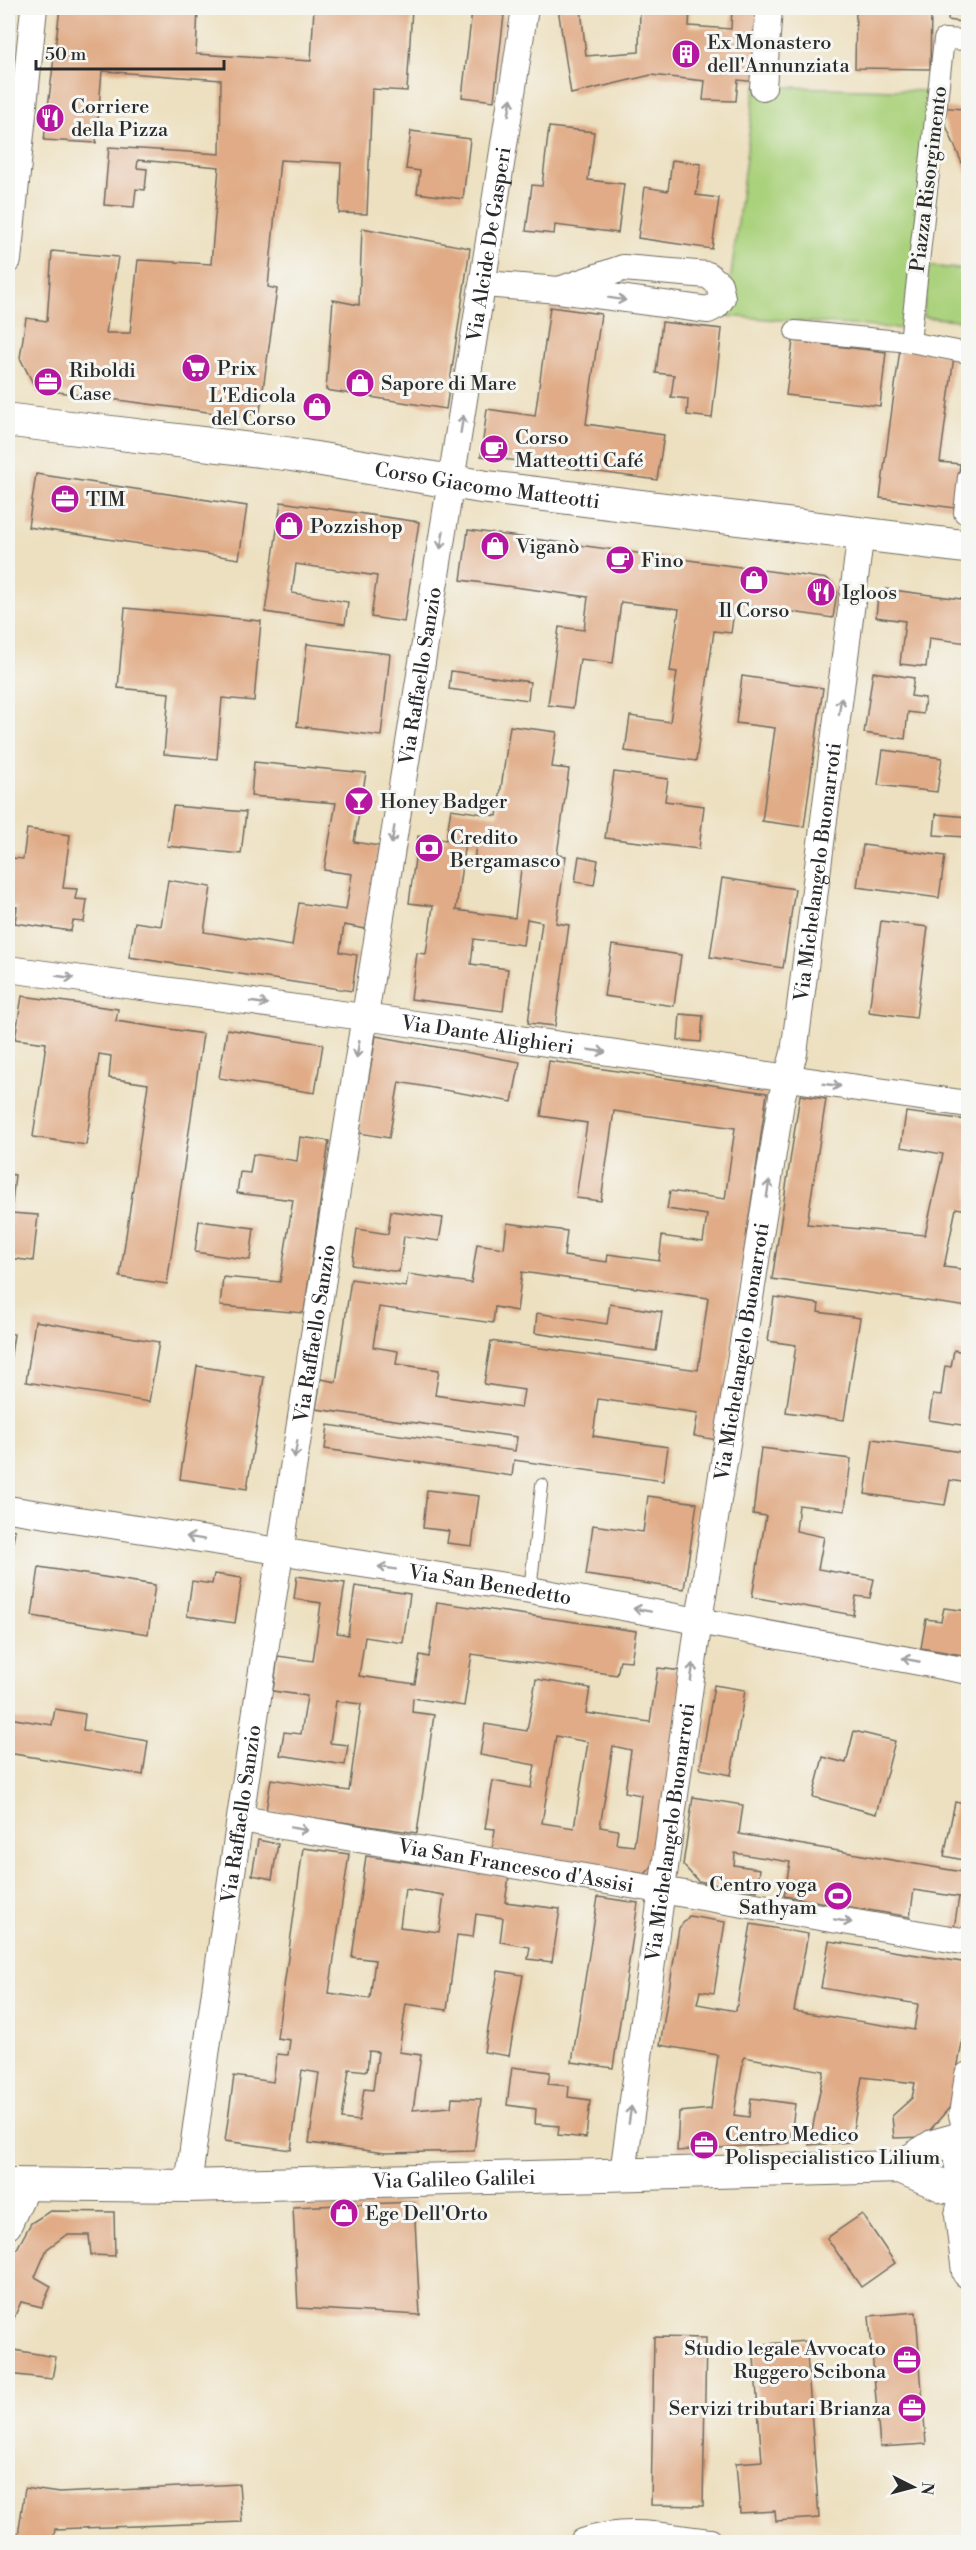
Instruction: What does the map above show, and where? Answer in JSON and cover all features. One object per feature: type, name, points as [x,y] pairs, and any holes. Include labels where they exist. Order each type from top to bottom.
[{"type":"main road","name":"Corso Giacomo Matteotti","points":[[8,420],[290,454],[452,482],[969,547]]},
{"type":"street","points":[[8,260],[34,8]]},
{"type":"street","name":"Via Alcide De Gasperi","points":[[452,482],[525,8]]},
{"type":"street","points":[[763,87],[769,8]]},
{"type":"street","name":"Piazza Risorgimento","points":[[910,342],[944,39],[969,40]]},
{"type":"street","points":[[484,284],[559,290],[708,310],[716,306],[722,298],[719,284],[708,275],[623,268],[559,290]]},
{"type":"street","points":[[795,331],[910,342],[969,353]]},
{"type":"street","points":[[964,513],[969,477]]},
{"type":"street","name":"Via Raffaello Sanzio","points":[[188,2186],[280,1552],[363,1017],[452,482]]},
{"type":"street","name":"Via Michelangelo Buonarroti","points":[[623,2173],[699,1620],[786,1078],[794,1053],[861,532]]},
{"type":"street","name":"Via Dante Alighieri","points":[[8,969],[363,1017],[969,1104]]},
{"type":"street","name":"Via San Benedetto","points":[[8,1509],[530,1590],[969,1671]]},
{"type":"street","name":"Via San Francesco d'Assisi","points":[[241,1819],[969,1942]]},
{"type":"street","points":[[969,2076],[962,2115],[965,2131],[960,2163],[961,2215],[969,2272]]},
{"type":"street","points":[[900,2167],[933,2146],[965,2131]]},
{"type":"street","name":"Via Galileo Galilei","points":[[17,2184],[188,2186],[900,2167],[960,2183]]},
{"type":"street","points":[[8,2226],[17,2184]]},
{"type":"street","points":[[583,2542],[607,2534],[627,2532],[710,2542]]},
{"type":"lane","points":[[530,1590],[542,1485]]},
{"type":"green space","points":[[755,86],[931,91],[905,329],[726,316]]},
{"type":"green space","points":[[928,266],[968,270],[968,321],[923,317]]},
{"type":"building","points":[[60,8],[198,8],[196,54],[311,61],[314,8],[412,8],[407,91],[372,89],[367,214],[339,213],[341,163],[280,160],[268,287],[277,289],[260,411],[245,417],[36,389],[20,358],[26,318],[47,321],[52,251],[118,257],[106,333],[130,333],[138,260],[211,264],[219,167],[138,160],[137,168],[147,169],[145,190],[136,189],[134,207],[104,205],[109,147],[220,154],[221,80],[102,71],[96,143],[44,140]]},
{"type":"building","name":"Ex Monastero dell'Annunziata","points":[[558,8],[581,8],[586,56],[639,52],[640,8],[690,8],[689,26],[731,29],[732,8],[763,8],[757,82],[738,80],[736,101],[703,100],[705,81],[651,75],[571,94]]},
{"type":"building","points":[[856,8],[931,10],[930,69],[855,68]]},
{"type":"building","points":[[949,8],[968,8],[968,23],[948,20]]},
{"type":"building","points":[[472,11],[504,15],[494,101],[462,97]]},
{"type":"building","points":[[8,81],[15,82],[12,108],[8,107]]},
{"type":"building","points":[[968,104],[968,177],[938,107],[963,109]]},
{"type":"building","points":[[549,127],[594,132],[588,180],[624,184],[618,233],[555,225],[554,234],[526,231],[532,185],[542,186]]},
{"type":"building","points":[[411,131],[470,139],[463,199],[417,193],[420,171],[406,169]]},
{"type":"building","points":[[672,160],[701,164],[696,195],[719,198],[712,249],[638,238],[645,187],[668,191]]},
{"type":"building","points":[[362,228],[470,248],[446,409],[326,390],[333,300],[359,305]]},
{"type":"building","points":[[550,307],[601,314],[586,424],[664,435],[657,480],[481,456],[487,409],[535,416]]},
{"type":"building","points":[[662,322],[722,329],[712,418],[687,415],[688,399],[671,397],[674,375],[656,373]]},
{"type":"building","points":[[793,341],[886,352],[880,406],[786,395]]},
{"type":"building","points":[[900,349],[954,356],[940,462],[960,464],[955,508],[880,498]]},
{"type":"building","points":[[36,474],[247,506],[239,559],[28,527]]},
{"type":"building","points":[[281,502],[419,522],[404,622],[371,617],[377,576],[296,564],[292,593],[348,602],[345,624],[265,612]]},
{"type":"building","points":[[468,530],[828,579],[837,592],[833,618],[735,604],[731,633],[714,631],[696,761],[625,751],[630,716],[670,722],[677,672],[670,671],[679,609],[621,602],[613,663],[580,659],[573,708],[548,705],[559,627],[584,630],[588,597],[461,580]]},
{"type":"building","points":[[885,589],[968,600],[968,643],[929,638],[926,667],[900,664],[905,621],[876,617],[878,595]]},
{"type":"building","points":[[125,608],[261,621],[254,701],[222,698],[217,759],[164,754],[169,693],[118,688]]},
{"type":"building","points":[[307,644],[390,654],[381,736],[297,726]]},
{"type":"building","points":[[451,671],[530,682],[528,700],[449,689]]},
{"type":"building","points":[[873,672],[914,678],[911,696],[925,698],[923,714],[908,712],[905,739],[864,733]]},
{"type":"building","points":[[742,676],[823,688],[804,827],[762,821],[775,728],[736,723]]},
{"type":"building","points":[[510,726],[557,732],[552,767],[569,769],[557,855],[566,856],[556,923],[569,925],[555,1026],[528,1023],[542,922],[527,919],[523,945],[474,939],[471,964],[508,969],[503,1011],[411,999],[417,953],[426,954],[433,906],[409,903],[418,836],[446,840],[451,809],[497,816]],"holes":[[[465,842],[476,844],[474,863],[521,869],[515,918],[456,910]]]},
{"type":"building","points":[[883,750],[942,758],[937,792],[878,785]]},
{"type":"building","points":[[254,762],[366,773],[354,842],[379,846],[366,929],[344,925],[340,952],[357,955],[352,991],[129,957],[135,922],[161,926],[168,880],[211,887],[204,932],[292,946],[299,903],[346,910],[352,874],[324,870],[336,803],[251,796]]},
{"type":"building","points":[[614,772],[668,779],[665,801],[704,806],[699,849],[605,838]]},
{"type":"building","points":[[173,806],[246,812],[241,854],[167,846]]},
{"type":"building","points":[[936,814],[968,817],[968,856],[964,856],[965,837],[934,835]]},
{"type":"building","points":[[27,829],[70,835],[63,888],[77,889],[75,899],[87,900],[84,922],[73,921],[71,931],[15,923],[17,907],[8,906],[8,895],[13,858],[23,859]]},
{"type":"building","points":[[863,845],[945,856],[939,898],[857,887]]},
{"type":"building","points":[[579,856],[598,860],[594,885],[575,882]]},
{"type":"building","points":[[722,878],[795,889],[783,968],[710,957]]},
{"type":"building","points":[[881,921],[928,927],[916,1018],[869,1012]]},
{"type":"building","points":[[612,945],[681,955],[674,1006],[604,996]]},
{"type":"building","points":[[22,996],[118,1009],[116,1021],[203,1034],[167,1284],[120,1277],[148,1084],[109,1078],[111,1056],[99,1054],[86,1145],[33,1137],[46,1043],[15,1039]]},
{"type":"building","points":[[680,1014],[703,1016],[701,1042],[678,1040]]},
{"type":"building","points":[[227,1029],[323,1044],[315,1093],[219,1078]]},
{"type":"building","points":[[376,1036],[520,1062],[512,1102],[399,1082],[389,1138],[359,1133]]},
{"type":"building","points":[[549,1061],[767,1093],[717,1440],[694,1436],[698,1413],[598,1399],[593,1436],[668,1447],[663,1481],[514,1460],[512,1476],[325,1449],[328,1425],[515,1451],[517,1437],[316,1409],[321,1379],[336,1382],[351,1279],[406,1287],[408,1274],[471,1283],[477,1244],[504,1248],[507,1223],[567,1231],[564,1256],[607,1262],[608,1254],[659,1261],[662,1236],[703,1242],[707,1215],[667,1209],[670,1191],[725,1199],[735,1128],[614,1111],[601,1201],[576,1198],[587,1123],[541,1116]],"holes":[[[522,1272],[708,1298],[698,1370],[491,1341],[484,1384],[524,1390],[521,1408],[435,1395],[439,1370],[396,1364],[398,1351],[373,1347],[379,1307],[493,1323],[495,1307],[517,1311]]]},
{"type":"building","points":[[800,1095],[826,1099],[807,1224],[925,1235],[943,1154],[901,1147],[906,1112],[968,1120],[968,1210],[956,1208],[944,1267],[968,1270],[968,1307],[772,1279]]},
{"type":"building","points":[[300,1137],[329,1141],[304,1313],[220,1306],[223,1277],[280,1282],[293,1200],[237,1193],[240,1172],[250,1173],[253,1154],[297,1161]]},
{"type":"building","points":[[8,1174],[15,1175],[11,1213],[38,1215],[33,1261],[8,1258]]},
{"type":"building","points":[[391,1211],[443,1218],[439,1241],[404,1236],[399,1272],[352,1265],[357,1229],[388,1234]]},
{"type":"building","points":[[199,1221],[254,1228],[250,1260],[195,1252]]},
{"type":"building","points":[[774,1297],[819,1304],[818,1312],[860,1318],[844,1420],[786,1412],[796,1345],[768,1341]]},
{"type":"building","points":[[610,1304],[662,1312],[656,1351],[535,1333],[537,1313],[607,1324]]},
{"type":"building","points":[[35,1321],[159,1342],[149,1402],[26,1382]]},
{"type":"building","points":[[8,1333],[14,1334],[9,1368],[8,1368]]},
{"type":"building","points":[[954,1350],[968,1353],[968,1426],[929,1420],[933,1394],[941,1395],[945,1366],[951,1367]]},
{"type":"building","points":[[197,1366],[264,1377],[247,1489],[180,1479]]},
{"type":"building","points":[[873,1439],[968,1453],[968,1483],[950,1480],[945,1505],[865,1494]]},
{"type":"building","points":[[761,1448],[851,1459],[845,1511],[799,1505],[796,1531],[824,1537],[818,1569],[874,1579],[870,1598],[856,1596],[853,1615],[752,1597],[766,1516],[753,1514]]},
{"type":"building","points":[[427,1490],[479,1496],[472,1546],[447,1543],[449,1531],[423,1528]]},
{"type":"building","points":[[648,1496],[697,1503],[684,1589],[586,1575],[593,1525],[643,1532]]},
{"type":"building","points":[[8,1529],[15,1530],[12,1548],[8,1547]]},
{"type":"building","points":[[39,1567],[155,1585],[148,1634],[32,1616]]},
{"type":"building","points":[[214,1574],[242,1578],[235,1623],[187,1616],[192,1581],[212,1584]]},
{"type":"building","points":[[297,1576],[345,1583],[337,1633],[348,1635],[355,1586],[410,1594],[403,1643],[365,1637],[359,1676],[415,1684],[420,1655],[429,1657],[437,1602],[636,1631],[631,1661],[620,1660],[617,1675],[472,1654],[464,1706],[413,1698],[412,1712],[434,1715],[417,1833],[266,1811],[271,1779],[349,1791],[361,1704],[336,1701],[330,1743],[348,1745],[345,1765],[280,1755],[284,1732],[301,1734],[307,1696],[273,1691],[278,1656],[313,1661],[321,1603],[294,1599]]},
{"type":"building","points":[[944,1608],[968,1611],[968,1656],[921,1648],[926,1619],[941,1621]]},
{"type":"building","points":[[658,1668],[682,1671],[656,1862],[645,1874],[492,1850],[495,1829],[485,1828],[493,1781],[531,1788],[535,1765],[480,1755],[485,1724],[527,1731],[536,1679],[590,1688],[586,1713],[650,1722]],"holes":[[[556,1736],[588,1742],[574,1828],[542,1823]],[[613,1746],[631,1750],[625,1792],[641,1795],[634,1846],[616,1844],[618,1830],[600,1827]]]},
{"type":"building","points":[[714,1685],[745,1690],[731,1775],[700,1769]]},
{"type":"building","points":[[55,1709],[85,1714],[83,1730],[148,1741],[143,1775],[8,1753],[8,1718],[52,1725]]},
{"type":"building","points":[[854,1731],[895,1741],[876,1814],[813,1797],[823,1757],[846,1763]]},
{"type":"building","points":[[693,1797],[743,1805],[739,1834],[968,1873],[968,1930],[954,1928],[959,1897],[914,1890],[910,1917],[784,1896],[790,1862],[735,1853],[734,1865],[760,1869],[757,1891],[698,1881],[683,1865]]},
{"type":"building","points":[[955,1802],[968,1805],[968,1861],[944,1856]]},
{"type":"building","points":[[258,1840],[278,1844],[272,1879],[252,1875]]},
{"type":"building","points":[[303,1848],[349,1854],[329,1993],[370,1999],[375,1960],[352,1957],[366,1856],[509,1876],[505,1902],[560,1909],[552,1962],[528,1959],[530,1947],[500,1942],[503,1918],[476,1914],[473,1937],[457,1935],[447,2010],[406,2004],[399,2052],[421,2055],[413,2110],[451,2107],[452,2098],[481,2099],[474,2151],[385,2153],[309,2143],[319,2073],[302,2070],[291,2150],[225,2141],[234,2076],[273,2082],[277,2054],[288,2055],[290,2040],[277,2038]],"holes":[[[405,1889],[444,1895],[439,1932],[400,1927]],[[369,2051],[378,2052],[373,2090],[364,2089],[359,2121],[342,2119],[349,2069],[367,2071]]]},
{"type":"building","points":[[598,1897],[638,1903],[613,2068],[572,2062]]},
{"type":"building","points":[[689,1916],[725,1922],[714,1993],[700,1991],[697,2004],[736,2011],[751,1924],[808,1934],[794,2011],[914,2030],[918,2004],[821,1988],[829,1941],[968,1963],[968,2011],[950,2107],[924,2137],[894,2138],[892,2116],[912,2098],[915,2083],[862,2077],[851,2142],[809,2145],[824,2071],[744,2057],[734,2115],[749,2117],[751,2098],[795,2104],[790,2143],[677,2151],[679,2112],[711,2109],[718,2055],[660,2045],[679,1928]]},
{"type":"building","points":[[498,1971],[523,1975],[509,2056],[484,2052]]},
{"type":"building","points":[[512,2067],[550,2072],[548,2084],[569,2086],[568,2097],[590,2100],[586,2138],[558,2135],[559,2126],[535,2124],[536,2109],[507,2105]]},
{"type":"building","points":[[414,2202],[420,2315],[298,2308],[293,2207]]},
{"type":"building","points":[[50,2211],[114,2212],[115,2256],[91,2255],[89,2235],[66,2235],[47,2249],[35,2277],[51,2286],[42,2307],[21,2302],[8,2332],[8,2265],[31,2223]]},
{"type":"building","points":[[862,2214],[895,2263],[861,2287],[827,2238]]},
{"type":"building","points":[[916,2312],[926,2444],[880,2447],[869,2316]]},
{"type":"building","points":[[654,2337],[706,2338],[703,2506],[651,2505]]},
{"type":"building","points":[[806,2341],[819,2518],[776,2521],[775,2511],[740,2513],[736,2463],[762,2461],[753,2345]]},
{"type":"building","points":[[8,2349],[56,2357],[52,2379],[8,2374]]},
{"type":"building","points":[[239,2484],[242,2522],[55,2529],[53,2542],[17,2542],[25,2488],[59,2493]]},
{"type":"place","name":"Ex Monastero dell'Annunziata","points":[[686,54]]},
{"type":"place","name":"Corriere della Pizza","points":[[50,118]]},
{"type":"place","name":"Prix","points":[[196,368]]},
{"type":"place","name":"Riboldi Case","points":[[48,382]]},
{"type":"place","name":"Sapore di Mare","points":[[360,383]]},
{"type":"place","name":"L'Edicola del Corso","points":[[317,407]]},
{"type":"place","name":"Corso Matteotti Café","points":[[494,449]]},
{"type":"place","name":"TIM","points":[[65,499]]},
{"type":"place","name":"Pozzishop","points":[[289,526]]},
{"type":"place","name":"Viganò","points":[[495,546]]},
{"type":"place","name":"Fino","points":[[620,560]]},
{"type":"place","name":"Il Corso","points":[[754,580]]},
{"type":"place","name":"Igloos","points":[[821,592]]},
{"type":"place","name":"Honey Badger","points":[[359,801]]},
{"type":"place","name":"Credito Bergamasco","points":[[429,848]]},
{"type":"place","name":"Centro yoga Sathyam","points":[[838,1896]]},
{"type":"place","name":"Centro Medico Polispecialistico Lilium","points":[[704,2145]]},
{"type":"place","name":"Ege Dell'Orto","points":[[344,2213]]},
{"type":"place","name":"Studio legale Avvocato Ruggero Scibona","points":[[907,2360]]},
{"type":"place","name":"Servizi tributari Brianza","points":[[912,2408]]}]
